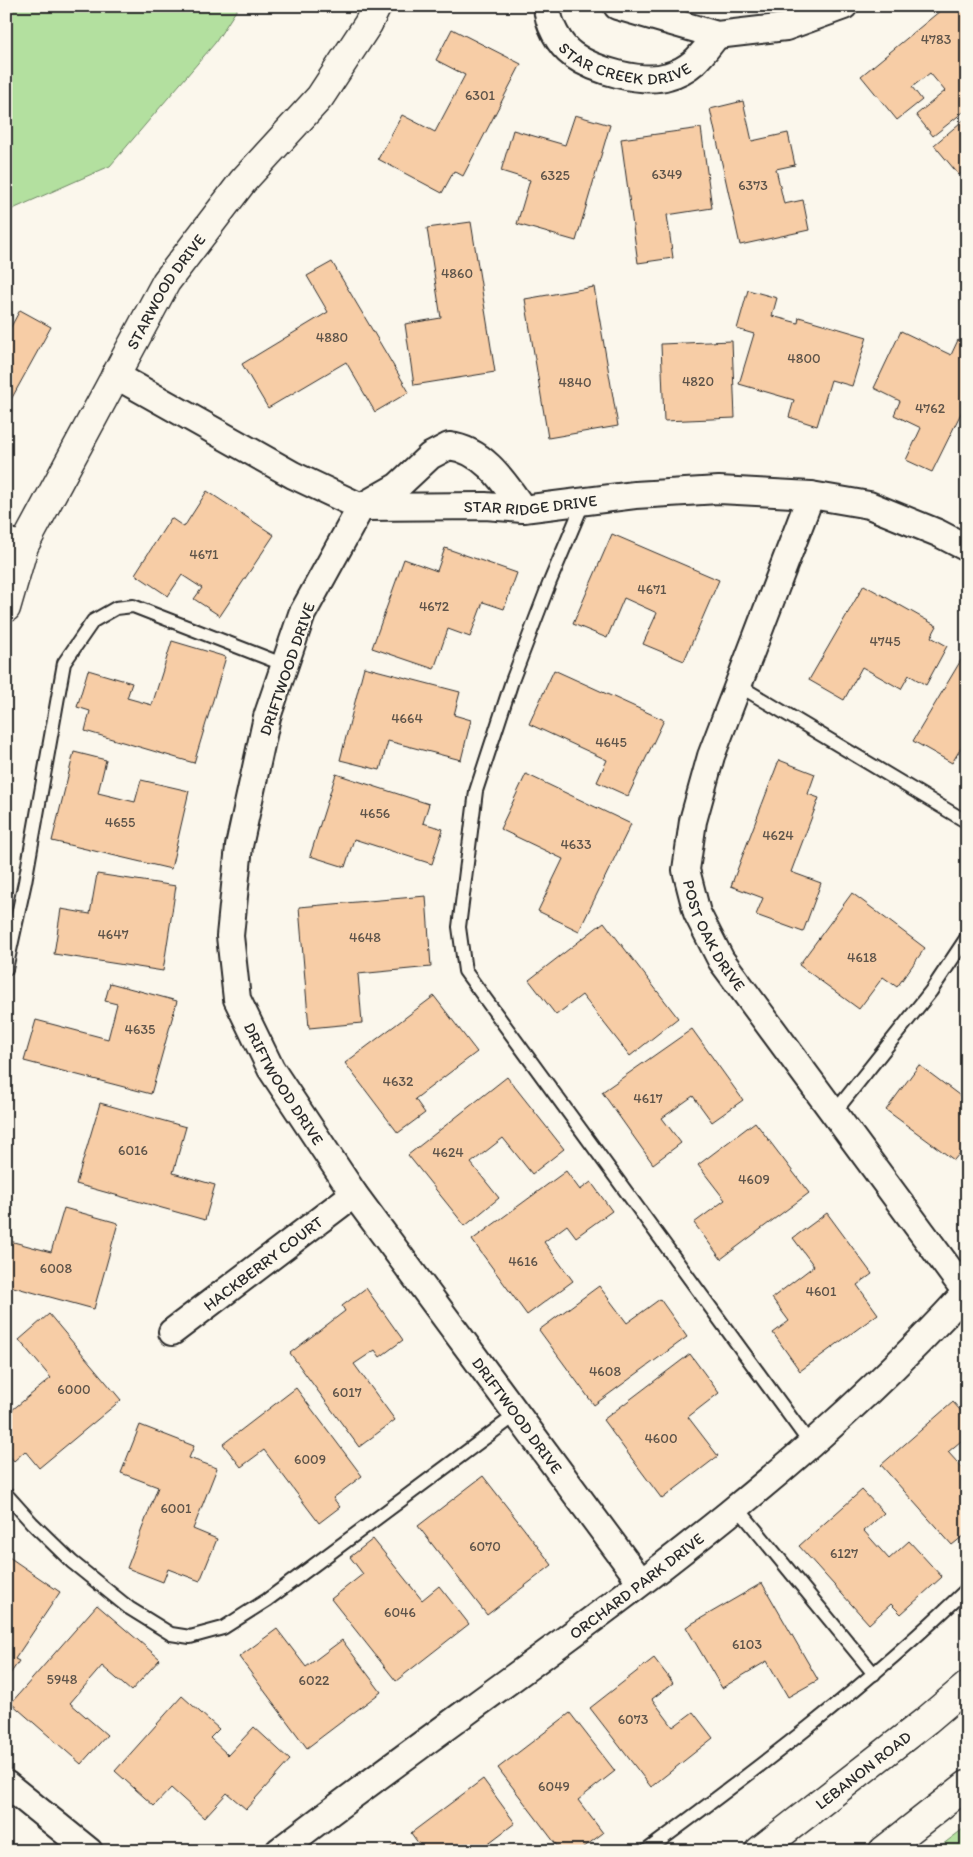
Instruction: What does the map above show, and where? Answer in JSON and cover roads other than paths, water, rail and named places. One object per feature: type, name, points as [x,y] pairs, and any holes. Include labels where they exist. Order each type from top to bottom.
[{"type":"street","name":"STARWOOD DRIVE","points":[[6,608],[15,544],[116,375],[166,282],[243,181],[320,97],[368,24],[377,6]]},
{"type":"street","name":"STAR CREEK DRIVE","points":[[547,6],[547,12],[560,43],[572,54],[595,66],[632,77],[651,79],[668,77],[681,71],[695,62],[717,35]]},
{"type":"street","name":"STAR CREEK DRIVE","points":[[616,6],[717,35],[786,27],[844,6]]},
{"type":"street","name":"STAR RIDGE DRIVE","points":[[116,375],[293,475],[361,507],[485,506],[522,509],[635,495],[719,490],[811,495],[869,505],[938,533],[967,548]]},
{"type":"street","points":[[361,507],[398,486],[430,456],[449,446],[469,451],[479,457],[507,486],[522,509]]},
{"type":"street","name":"POST OAK DRIVE","points":[[811,495],[708,765],[693,820],[686,870],[697,913],[721,960],[966,1291]]},
{"type":"street","name":"DRIFTWOOD DRIVE","points":[[361,507],[302,614],[267,718],[239,846],[230,936],[237,999],[271,1068],[354,1194],[641,1582]]},
{"type":"street","name":"HACKBERRY COURT","points":[[172,1332],[354,1194]]},
{"type":"street","name":"ORCHARD PARK DRIVE","points":[[279,1851],[641,1582],[737,1507],[812,1445],[885,1376],[966,1291]]},
{"type":"street","name":"LEBANON ROAD","points":[[759,1851],[927,1720],[967,1686]]},
{"type":"street","points":[[6,1784],[89,1851]]},
{"type":"street","points":[[883,1851],[967,1785]]},
{"type":"lane","points":[[584,501],[549,584],[512,681],[476,791],[459,927],[465,971],[812,1445]]},
{"type":"lane","points":[[6,969],[25,882],[64,663],[93,622],[116,608],[133,606],[285,665]]},
{"type":"lane","points":[[738,685],[967,822]]},
{"type":"lane","points":[[834,1113],[931,991],[967,937]]},
{"type":"lane","points":[[6,1494],[32,1524],[72,1562],[129,1608],[171,1634],[190,1637],[223,1628],[267,1600],[517,1414]]},
{"type":"lane","points":[[737,1507],[874,1674]]},
{"type":"lane","points":[[646,1851],[770,1758],[874,1674],[927,1628],[967,1589]]}]
